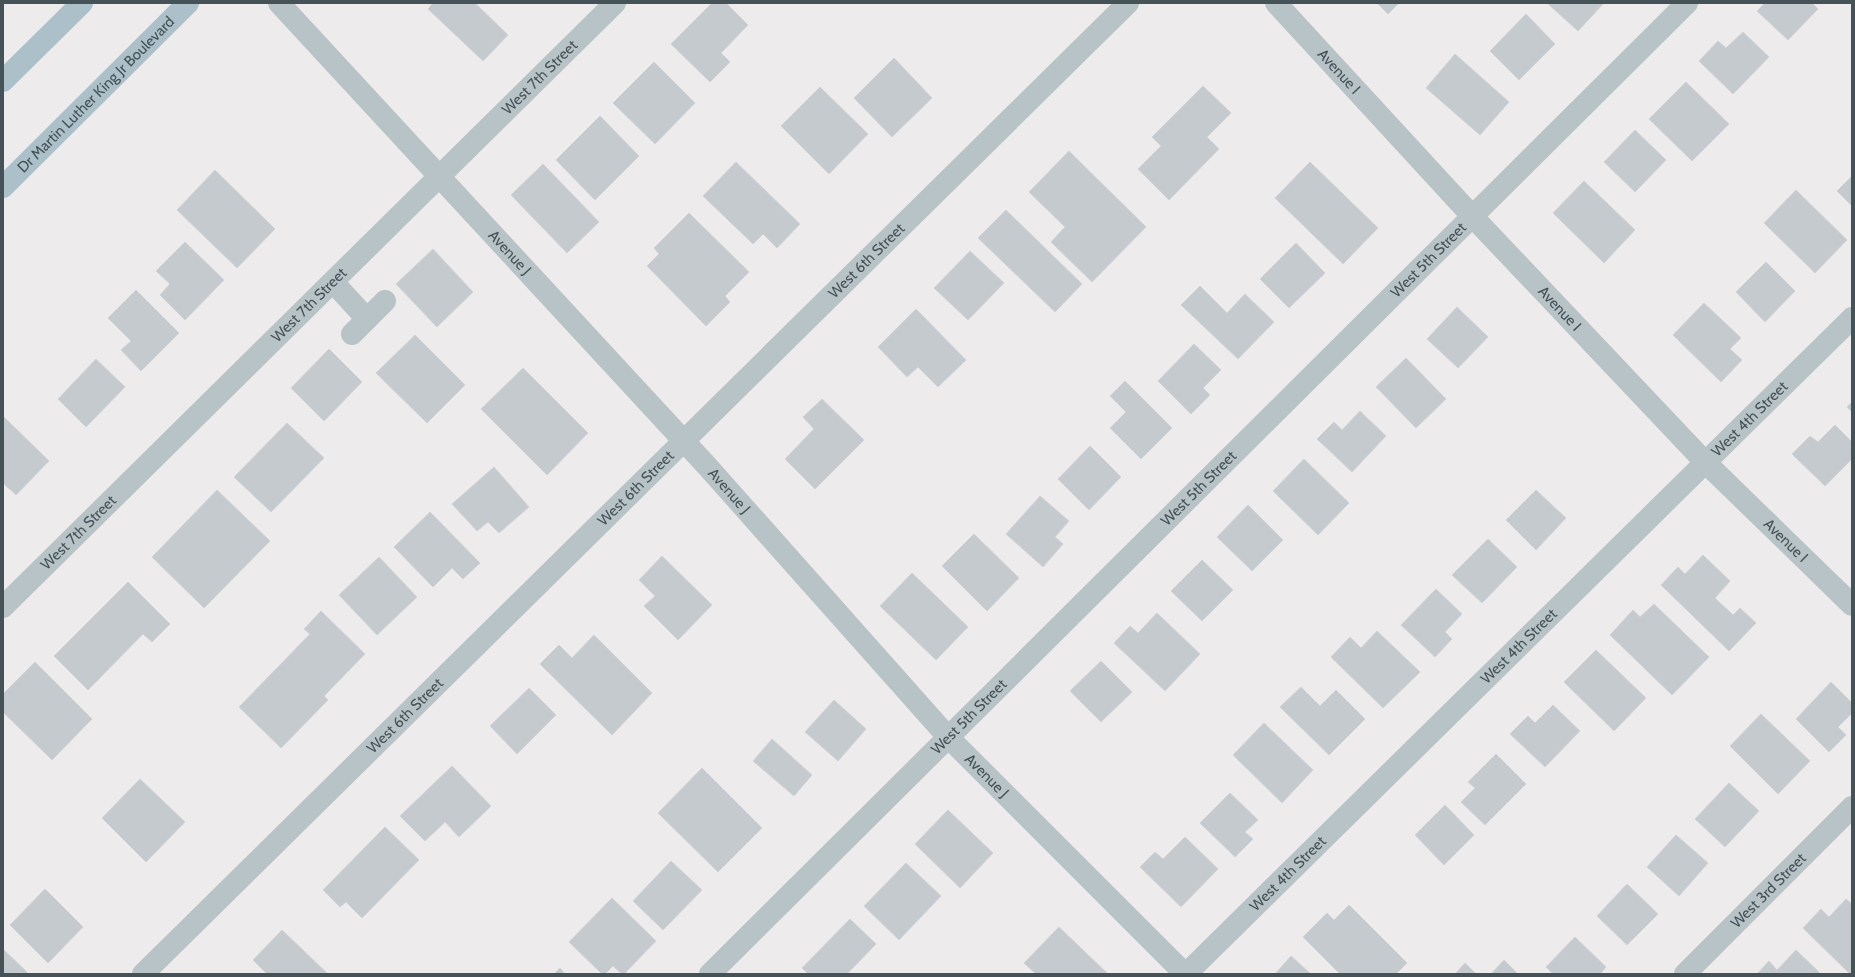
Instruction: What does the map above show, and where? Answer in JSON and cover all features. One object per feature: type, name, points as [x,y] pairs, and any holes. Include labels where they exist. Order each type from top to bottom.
[{"type":"main road","points":[[3,81],[82,3]]},
{"type":"main road","name":"Dr Martin Luther King Jr Boulevard","points":[[3,187],[188,3]]},
{"type":"street","name":"Avenue J","points":[[279,3],[684,441],[948,737],[1185,974]]},
{"type":"street","name":"West 7th Street","points":[[3,607],[616,3]]},
{"type":"street","name":"West 6th Street","points":[[143,974],[1128,3]]},
{"type":"street","name":"Avenue I","points":[[1276,3],[1472,216],[1705,462],[1852,605]]},
{"type":"street","name":"West 5th Street","points":[[710,974],[1687,3]]},
{"type":"street","points":[[333,282],[359,326],[385,302]]},
{"type":"street","name":"West 4th Street","points":[[1185,974],[1852,318]]},
{"type":"street","name":"West 3rd Street","points":[[1685,974],[1852,807]]},
{"type":"building","points":[[433,3],[475,3],[508,35],[483,61],[428,9]]},
{"type":"building","points":[[712,3],[726,3],[748,25],[721,53],[730,62],[710,82],[671,44]]},
{"type":"building","points":[[1377,3],[1399,3],[1388,14]]},
{"type":"building","points":[[1547,3],[1604,3],[1578,31]]},
{"type":"building","points":[[1765,3],[1812,3],[1818,9],[1788,40],[1757,11]]},
{"type":"building","points":[[1526,14],[1555,44],[1519,80],[1490,51]]},
{"type":"building","points":[[1743,32],[1769,57],[1733,94],[1699,61],[1718,41],[1726,48]]},
{"type":"building","points":[[1455,54],[1509,102],[1480,135],[1426,88]]},
{"type":"building","points":[[894,58],[932,98],[892,137],[854,98]]},
{"type":"building","points":[[654,62],[695,103],[655,144],[613,103]]},
{"type":"building","points":[[1686,82],[1729,124],[1692,161],[1649,119]]},
{"type":"building","points":[[1203,86],[1231,113],[1207,137],[1219,149],[1169,200],[1138,169],[1161,146],[1152,137]]},
{"type":"building","points":[[820,87],[868,134],[829,174],[781,126]]},
{"type":"building","points":[[600,116],[639,156],[595,200],[556,160]]},
{"type":"building","points":[[1635,130],[1666,160],[1635,192],[1604,162]]},
{"type":"building","points":[[1069,151],[1146,227],[1092,282],[1051,242],[1065,227],[1029,192]]},
{"type":"building","points":[[736,162],[800,224],[777,248],[763,234],[753,244],[703,196]]},
{"type":"building","points":[[1310,162],[1378,228],[1343,264],[1275,198]]},
{"type":"building","points":[[543,164],[599,222],[567,253],[511,195]]},
{"type":"building","points":[[215,170],[275,229],[237,268],[177,210]]},
{"type":"building","points":[[1852,176],[1852,206],[1837,191]]},
{"type":"building","points":[[1584,181],[1635,230],[1604,263],[1553,213]]},
{"type":"building","points":[[1796,190],[1847,240],[1815,273],[1764,223]]},
{"type":"building","points":[[1006,210],[1082,284],[1055,312],[978,238]]},
{"type":"building","points":[[689,213],[749,272],[725,296],[730,302],[706,326],[647,266],[659,254],[654,248]]},
{"type":"building","points":[[185,242],[224,280],[185,320],[160,295],[170,284],[156,271]]},
{"type":"building","points":[[1296,243],[1325,273],[1289,308],[1260,279]]},
{"type":"building","points":[[433,249],[473,292],[437,327],[396,284]]},
{"type":"building","points":[[970,251],[1004,283],[968,320],[934,288]]},
{"type":"building","points":[[1766,262],[1795,291],[1765,322],[1736,292]]},
{"type":"building","points":[[1200,286],[1227,313],[1245,294],[1274,322],[1238,359],[1181,305]]},
{"type":"building","points":[[136,290],[179,333],[141,371],[121,350],[131,341],[108,318]]},
{"type":"building","points":[[1704,303],[1741,338],[1730,349],[1742,360],[1721,382],[1673,335]]},
{"type":"building","points":[[1457,307],[1488,337],[1458,368],[1427,339]]},
{"type":"building","points":[[916,309],[966,360],[938,387],[918,367],[907,377],[878,347]]},
{"type":"building","points":[[415,335],[465,385],[427,423],[376,373]]},
{"type":"building","points":[[1194,344],[1221,370],[1203,388],[1210,395],[1191,414],[1158,381]]},
{"type":"building","points":[[329,349],[362,382],[324,421],[291,388]]},
{"type":"building","points":[[1406,358],[1446,399],[1416,428],[1376,387]]},
{"type":"building","points":[[96,359],[125,387],[86,427],[58,399]]},
{"type":"building","points":[[523,368],[588,433],[547,475],[481,409]]},
{"type":"building","points":[[1125,381],[1172,428],[1141,459],[1110,428],[1126,412],[1110,396]]},
{"type":"building","points":[[822,399],[864,440],[815,489],[785,459],[814,429],[803,417]]},
{"type":"building","points":[[1852,402],[1852,412],[1847,407]]},
{"type":"building","points":[[1360,411],[1386,436],[1352,472],[1317,439],[1334,422],[1342,430]]},
{"type":"building","points":[[3,416],[49,461],[16,495],[3,483]]},
{"type":"building","points":[[287,423],[324,458],[271,512],[234,477]]},
{"type":"building","points":[[1835,425],[1852,442],[1852,459],[1825,486],[1792,454],[1810,436],[1818,442]]},
{"type":"building","points":[[1090,446],[1121,477],[1089,510],[1058,479]]},
{"type":"building","points":[[1304,459],[1349,503],[1318,535],[1273,491]]},
{"type":"building","points":[[494,467],[529,507],[499,533],[488,522],[477,531],[452,504]]},
{"type":"building","points":[[217,490],[270,541],[204,608],[152,557]]},
{"type":"building","points":[[1536,490],[1566,518],[1536,550],[1506,520]]},
{"type":"building","points":[[1040,496],[1069,521],[1055,537],[1063,544],[1043,567],[1006,534]]},
{"type":"building","points":[[1248,505],[1283,540],[1252,571],[1217,537]]},
{"type":"building","points":[[430,512],[480,563],[463,579],[452,568],[433,587],[394,547]]},
{"type":"building","points":[[974,534],[1019,578],[987,611],[942,566]]},
{"type":"building","points":[[1488,539],[1517,567],[1482,603],[1452,575]]},
{"type":"building","points":[[1703,555],[1730,581],[1715,598],[1733,615],[1740,608],[1756,623],[1729,651],[1661,585],[1678,567],[1685,574]]},
{"type":"building","points":[[662,556],[712,605],[678,640],[644,606],[655,596],[639,580]]},
{"type":"building","points":[[379,557],[417,597],[377,635],[339,595]]},
{"type":"building","points":[[1202,560],[1233,590],[1202,621],[1171,591]]},
{"type":"building","points":[[912,573],[968,627],[936,660],[880,606]]},
{"type":"building","points":[[128,582],[170,624],[152,642],[143,634],[88,690],[54,656]]},
{"type":"building","points":[[1436,589],[1462,614],[1445,632],[1452,639],[1435,657],[1401,625]]},
{"type":"building","points":[[1654,604],[1709,657],[1672,695],[1610,635],[1633,610],[1640,617]]},
{"type":"building","points":[[321,611],[365,654],[324,696],[328,700],[281,748],[239,707],[310,634],[304,629]]},
{"type":"building","points":[[1157,613],[1200,654],[1165,691],[1114,643],[1130,626],[1138,633]]},
{"type":"building","points":[[1377,631],[1420,672],[1383,708],[1331,657],[1350,637],[1361,648]]},
{"type":"building","points":[[594,635],[652,693],[612,735],[540,664],[559,645],[572,658]]},
{"type":"building","points":[[1596,650],[1646,698],[1614,731],[1564,682]]},
{"type":"building","points":[[1101,661],[1132,692],[1101,722],[1070,691]]},
{"type":"building","points":[[35,662],[92,719],[52,760],[3,712],[3,694]]},
{"type":"building","points":[[1831,682],[1852,703],[1852,713],[1838,727],[1846,735],[1829,752],[1796,719]]},
{"type":"building","points":[[1301,687],[1320,706],[1336,690],[1365,719],[1329,755],[1280,707]]},
{"type":"building","points":[[529,688],[556,715],[517,754],[490,726]]},
{"type":"building","points":[[834,700],[866,729],[838,761],[805,732]]},
{"type":"building","points":[[1553,705],[1580,731],[1545,767],[1510,734],[1528,716],[1535,723]]},
{"type":"building","points":[[1761,714],[1810,761],[1778,794],[1730,746]]},
{"type":"building","points":[[1264,723],[1313,770],[1282,803],[1233,755]]},
{"type":"building","points":[[772,739],[812,775],[794,796],[753,761]]},
{"type":"building","points":[[1496,754],[1526,784],[1485,825],[1461,802],[1475,788],[1468,782]]},
{"type":"building","points":[[452,766],[491,806],[459,837],[445,822],[425,841],[400,816]]},
{"type":"building","points":[[702,768],[762,828],[718,872],[658,813]]},
{"type":"building","points":[[140,779],[185,822],[146,862],[102,818]]},
{"type":"building","points":[[1729,783],[1759,811],[1725,847],[1695,819]]},
{"type":"building","points":[[1230,793],[1258,820],[1245,832],[1253,839],[1235,857],[1200,823]]},
{"type":"building","points":[[1445,805],[1474,835],[1444,865],[1415,835]]},
{"type":"building","points":[[948,810],[993,853],[960,888],[915,844]]},
{"type":"building","points":[[385,827],[419,860],[362,918],[346,902],[340,907],[323,890]]},
{"type":"building","points":[[1676,835],[1708,863],[1679,896],[1647,867]]},
{"type":"building","points":[[1185,837],[1218,869],[1181,907],[1140,867],[1155,852],[1163,859]]},
{"type":"building","points":[[671,861],[702,890],[663,930],[633,901]]},
{"type":"building","points":[[906,863],[941,896],[899,940],[864,906]]},
{"type":"building","points":[[1627,884],[1658,914],[1627,945],[1597,916]]},
{"type":"building","points":[[45,889],[83,927],[48,963],[10,925]]},
{"type":"building","points":[[612,898],[656,941],[624,974],[613,966],[605,974],[602,974],[569,942]]},
{"type":"building","points":[[1846,899],[1852,904],[1852,974],[1850,974],[1803,928],[1821,909],[1829,917]]},
{"type":"building","points":[[1349,905],[1407,963],[1396,974],[1340,974],[1303,937],[1327,913],[1334,920]]},
{"type":"building","points":[[850,919],[876,944],[847,974],[808,974],[802,968]]},
{"type":"building","points":[[1059,927],[1108,974],[1036,974],[1024,963]]},
{"type":"building","points":[[282,930],[328,974],[267,974],[253,960]]},
{"type":"building","points":[[1575,937],[1606,967],[1600,974],[1553,974],[1546,967]]},
{"type":"building","points":[[3,949],[29,974],[3,974]]},
{"type":"building","points":[[1796,950],[1821,974],[1757,974],[1769,961],[1777,970]]},
{"type":"building","points":[[1291,956],[1311,974],[1275,974]]},
{"type":"building","points":[[1504,960],[1518,974],[1491,974]]},
{"type":"building","points":[[1465,963],[1476,974],[1455,974]]},
{"type":"building","points":[[560,968],[565,974],[554,974]]}]
